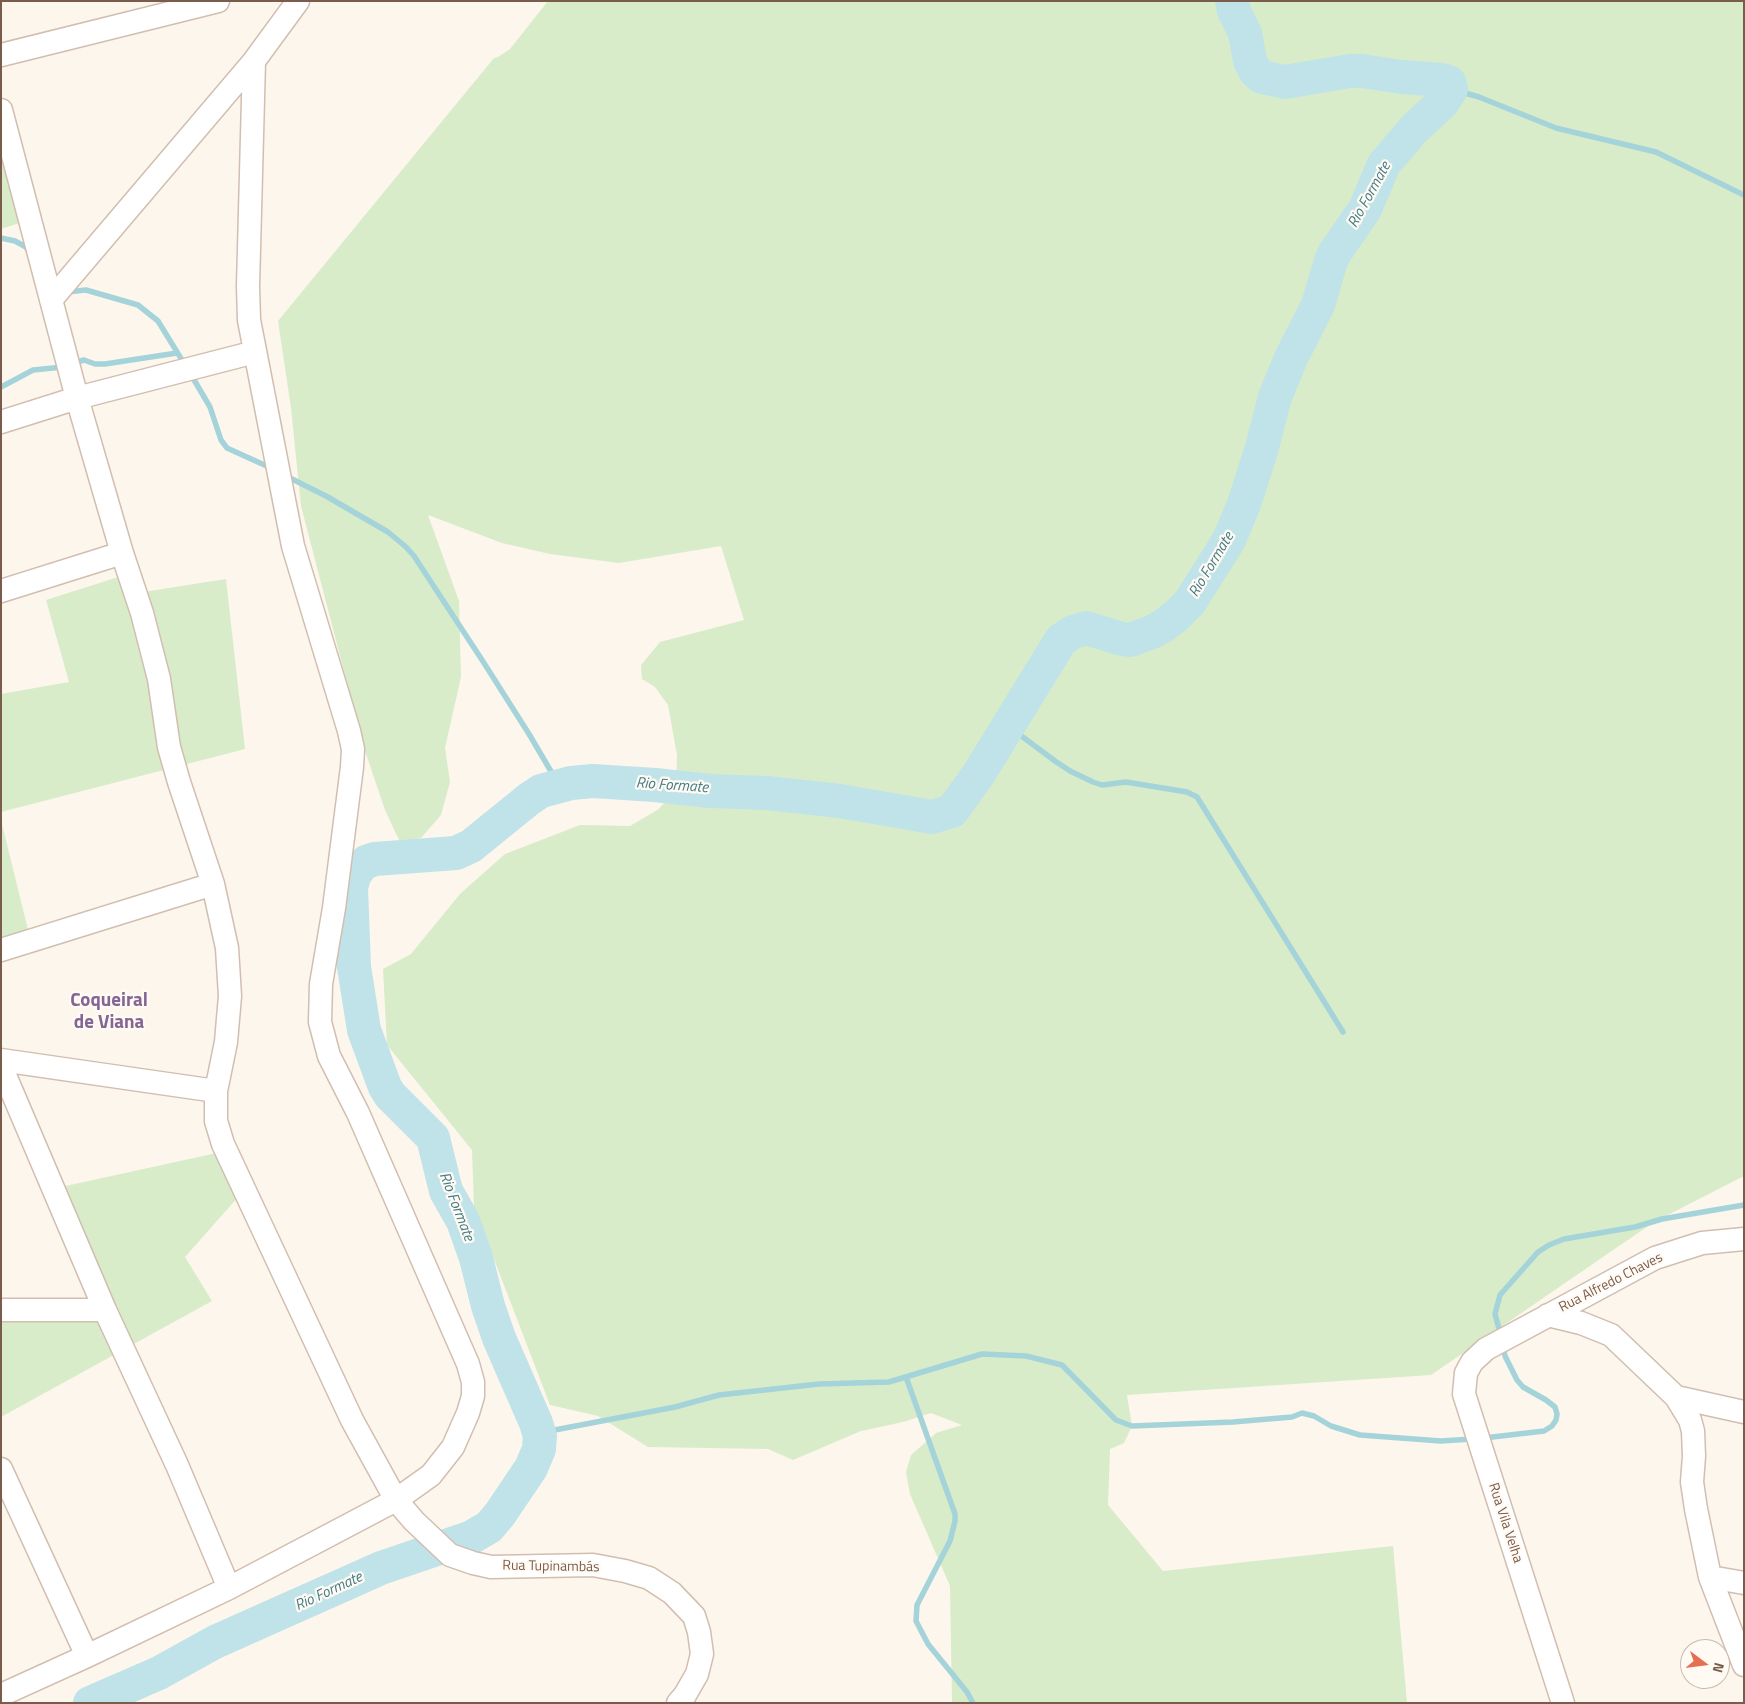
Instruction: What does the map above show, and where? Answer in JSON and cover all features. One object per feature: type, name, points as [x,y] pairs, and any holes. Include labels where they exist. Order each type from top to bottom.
[{"type":"street","points":[[1,55],[218,1]]},
{"type":"street","points":[[51,300],[254,61],[298,1]]},
{"type":"street","points":[[1,1695],[88,1656],[229,1588],[396,1500],[430,1475],[453,1447],[468,1413],[473,1396],[473,1382],[468,1364],[358,1113],[329,1056],[320,1022],[321,984],[334,908],[353,749],[293,546],[249,320],[248,286],[254,61]]},
{"type":"street","points":[[1,110],[77,398],[122,553],[142,613],[159,679],[169,747],[213,884],[227,948],[230,996],[226,1042],[216,1091],[216,1121],[223,1144],[352,1420],[396,1500]]},
{"type":"street","points":[[1,422],[77,398],[255,352]]},
{"type":"street","points":[[1,591],[122,553]]},
{"type":"street","points":[[1,950],[213,884]]},
{"type":"street","points":[[1,1060],[216,1091]]},
{"type":"street","points":[[1,1066],[105,1310],[178,1465],[229,1588]]},
{"type":"street","name":"Rua Alfredo Chaves","points":[[1486,1349],[1655,1258],[1702,1243],[1744,1239]]},
{"type":"street","points":[[1,1310],[105,1310]]},
{"type":"street","points":[[1548,1315],[1581,1323],[1611,1335],[1676,1397],[1690,1420],[1693,1431],[1694,1456],[1692,1482],[1710,1577],[1744,1665]]},
{"type":"street","name":"Rua Vila Velha","points":[[1486,1349],[1472,1362],[1466,1374],[1464,1394],[1562,1703]]},
{"type":"street","points":[[1676,1397],[1744,1412]]},
{"type":"street","points":[[1,1469],[88,1656]]},
{"type":"street","name":"Rua Tupinambás","points":[[396,1500],[414,1521],[450,1555],[473,1563],[491,1567],[583,1565],[601,1567],[649,1578],[672,1593],[694,1616],[699,1632],[702,1654],[696,1674],[685,1695],[678,1703]]},
{"type":"street","points":[[1710,1577],[1744,1584]]},
{"type":"green space","points":[[548,1],[1744,1],[1744,1176],[1654,1222],[1431,1375],[1127,1395],[1132,1426],[1124,1443],[1110,1449],[1108,1505],[1163,1571],[1393,1546],[1407,1703],[952,1703],[950,1586],[910,1494],[906,1472],[911,1455],[936,1433],[962,1425],[931,1413],[903,1422],[861,1431],[793,1460],[768,1449],[648,1447],[598,1416],[550,1405],[474,1207],[472,1150],[387,1045],[383,969],[411,954],[460,894],[505,854],[580,825],[630,826],[659,809],[676,788],[677,755],[668,705],[655,687],[642,679],[641,665],[660,642],[744,620],[721,546],[619,563],[550,554],[502,543],[428,515],[459,601],[461,677],[445,748],[450,782],[441,815],[421,838],[400,842],[385,810],[364,748],[301,506],[291,408],[278,321],[494,58],[510,49]]},
{"type":"green space","points":[[1,122],[32,219],[1,229]]},
{"type":"green space","points":[[134,572],[137,593],[226,579],[245,749],[1,812],[1,694],[69,682],[46,600]]},
{"type":"green space","points":[[1,820],[33,950],[1,958]]},
{"type":"green space","points":[[235,1149],[247,1187],[185,1257],[212,1301],[1,1417],[1,1303],[103,1312],[52,1189]]},
{"type":"waterway","name":"Rio Formate","points":[[90,1703],[159,1673],[215,1642],[381,1568],[472,1537],[489,1527],[500,1514],[531,1468],[539,1449],[540,1436],[536,1423],[499,1338],[488,1306],[476,1258],[463,1221],[446,1191],[433,1138],[390,1095],[385,1087],[364,1030],[354,967],[351,888],[354,876],[360,867],[366,862],[375,859],[456,853],[471,846],[541,791],[571,783],[593,781],[710,791],[767,793],[840,801],[932,817],[952,811],[978,775],[1061,640],[1073,632],[1086,628],[1130,640],[1163,626],[1190,602],[1229,540],[1244,504],[1261,451],[1275,397],[1291,358],[1318,305],[1334,254],[1365,209],[1384,164],[1415,128],[1443,102],[1451,89],[1449,82],[1442,80],[1362,71],[1350,71],[1285,82],[1262,77],[1255,71],[1250,61],[1245,33],[1234,11],[1232,1]]},
{"type":"waterway","points":[[1451,89],[1479,97],[1556,128],[1656,152],[1744,195]]},
{"type":"waterway","points":[[1,238],[15,241],[26,247],[29,252]]},
{"type":"waterway","points":[[67,292],[86,290],[138,305],[158,321],[185,365]]},
{"type":"waterway","points":[[74,363],[84,360],[95,364],[105,364],[177,353]]},
{"type":"waterway","points":[[1,387],[33,370],[63,367]]},
{"type":"waterway","points":[[190,373],[210,407],[221,440],[227,448],[271,468]]},
{"type":"waterway","points":[[286,476],[326,496],[388,532],[414,556],[529,734],[559,785]]},
{"type":"waterway","points":[[1008,726],[1070,771],[1093,782],[1102,785],[1126,782],[1187,792],[1197,797],[1343,1032]]},
{"type":"waterway","points":[[1501,1336],[1495,1314],[1500,1295],[1538,1252],[1549,1245],[1564,1239],[1744,1205]]},
{"type":"waterway","points":[[1484,1438],[1544,1431],[1552,1426],[1556,1420],[1555,1407],[1523,1387],[1517,1380],[1505,1356],[1503,1345]]},
{"type":"waterway","points":[[539,1433],[675,1407],[719,1395],[819,1384],[889,1382],[982,1354],[1026,1356],[1062,1365],[1116,1420],[1132,1426],[1233,1422],[1292,1417],[1302,1413],[1314,1416],[1331,1426],[1360,1435],[1441,1441],[1472,1439]]},
{"type":"waterway","points":[[906,1377],[955,1514],[950,1541],[917,1605],[916,1621],[928,1644],[967,1692],[973,1703]]},
{"type":"district","name":"Coqueiral de Viana","points":[[109,1012]]}]
